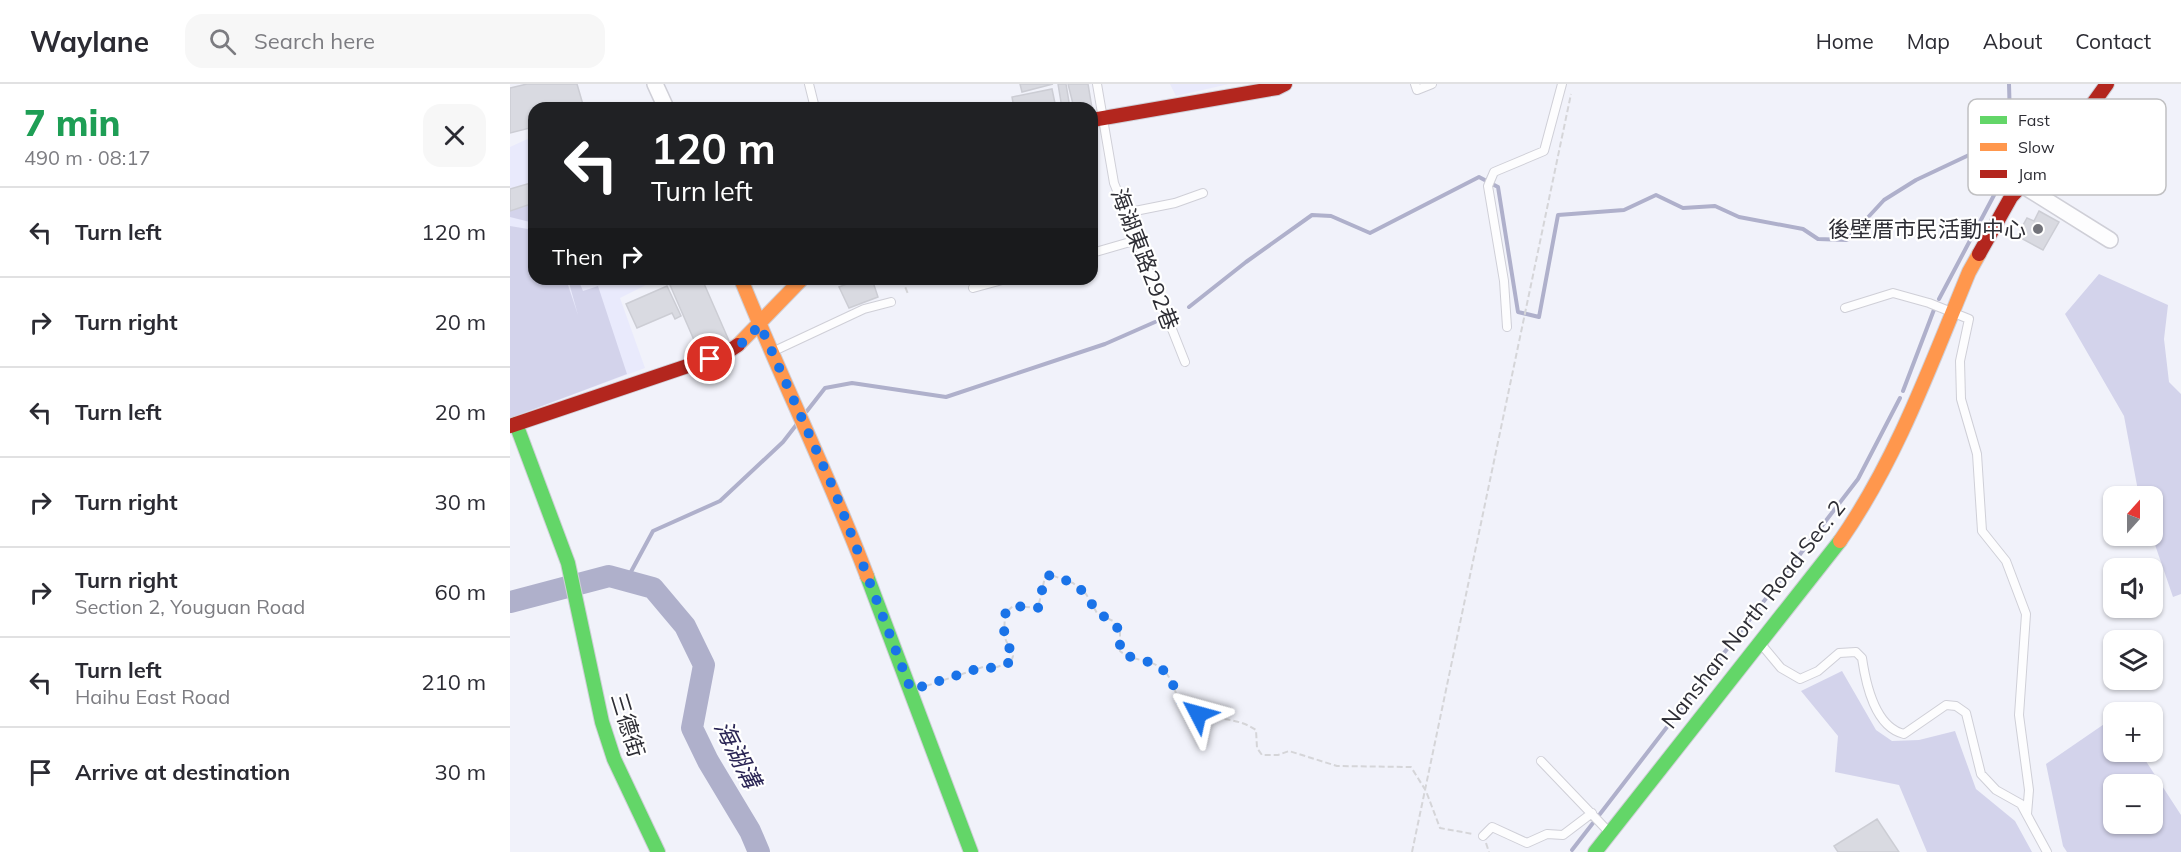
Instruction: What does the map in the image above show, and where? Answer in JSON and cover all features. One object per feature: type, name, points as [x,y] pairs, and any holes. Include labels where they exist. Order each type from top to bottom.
[{"type":"street","points":[[655,84],[663,102]]},
{"type":"street","points":[[1098,120],[1277,88],[1285,84]]},
{"type":"street","name":"Nanshan North Road Sec. 2","points":[[2096,99],[2107,84]]},
{"type":"street","name":"Nanshan North Road Sec. 2","points":[[1595,852],[1858,515],[1899,439],[1952,312],[1991,231],[2013,195]]},
{"type":"street","points":[[2038,195],[2110,240]]},
{"type":"street","points":[[743,285],[771,352],[835,492],[971,852]]},
{"type":"street","points":[[513,425],[726,353],[742,343],[797,285]]},
{"type":"street","name":"三德街","points":[[513,425],[568,563],[579,604],[602,722],[614,759],[658,852]]},
{"type":"lane","points":[[808,84],[813,102]]},
{"type":"lane","name":"海湖東路292巷","points":[[1097,84],[1097,102]]},
{"type":"lane","points":[[1414,84],[1417,90],[1432,84]]},
{"type":"lane","points":[[1507,327],[1504,281],[1490,182],[1494,172],[1544,151],[1562,84]]},
{"type":"lane","name":"海湖東路292巷","points":[[1098,124],[1114,183],[1185,362]]},
{"type":"lane","points":[[1125,213],[1175,203],[1203,193]]},
{"type":"lane","points":[[1098,251],[1137,240]]},
{"type":"lane","points":[[973,288],[984,285]]},
{"type":"lane","points":[[1845,308],[1893,293],[1969,319],[1960,361],[1961,399],[1977,454],[1982,531],[2006,561],[2026,614],[2019,715],[2029,790],[2026,814]]},
{"type":"lane","points":[[771,352],[864,309],[891,302]]},
{"type":"lane","points":[[1760,643],[1780,668],[1800,679],[1818,671],[1839,653],[1856,652],[1862,658],[1880,718],[1894,732],[1904,734],[1946,705],[1956,706],[1966,713],[1981,774],[1996,790],[2021,804],[2047,852]]},
{"type":"lane","points":[[1541,761],[1610,832]]},
{"type":"lane","points":[[1483,836],[1492,827],[1527,843],[1547,834],[1563,835],[1592,813]]},
{"type":"path","points":[[1412,852],[1528,309],[1573,84]]},
{"type":"path","points":[[904,285],[908,294]]},
{"type":"path","points":[[911,690],[983,667],[994,668],[1011,662],[1013,656],[1004,636],[1005,614],[1013,606],[1038,608],[1045,577],[1051,575],[1073,583],[1086,594],[1097,613],[1113,621],[1120,632],[1120,651],[1129,659],[1148,661],[1163,669],[1171,681],[1176,697],[1187,709],[1209,718],[1236,720],[1256,730],[1257,748],[1262,755],[1278,755],[1289,751],[1336,766],[1411,767],[1426,790],[1440,828],[1483,836],[1489,852]]},
{"type":"shaded area","points":[[1170,84],[1229,84],[1176,96]]},
{"type":"shaded area","points":[[528,139],[528,285],[646,285],[620,298],[645,368],[510,418],[510,147]]},
{"type":"shaded area","points":[[528,205],[528,222],[510,217],[510,211]]},
{"type":"shaded area","points":[[510,226],[528,229],[528,285],[568,285],[578,315],[570,285],[580,285],[583,291],[598,286],[627,374],[510,418]]},
{"type":"shaded area","points":[[2099,274],[2168,305],[2164,339],[2169,382],[2181,394],[2181,594],[2173,597],[2163,568],[2163,558],[2160,558],[2155,546],[2163,546],[2163,486],[2137,486],[2124,416],[2065,314]]},
{"type":"shaded area","points":[[1842,671],[1876,730],[1892,741],[1919,740],[1955,731],[1976,789],[2015,821],[2032,852],[1927,852],[1899,785],[1835,772],[1838,736],[1801,691]]},
{"type":"shaded area","points":[[2103,725],[2103,762],[2147,762],[2154,774],[2103,774],[2103,834],[2163,834],[2163,787],[2181,815],[2181,852],[2067,852],[2063,846],[2046,764]]},
{"type":"building","points":[[527,84],[577,84],[582,102],[528,102],[528,128],[510,133],[510,88]]},
{"type":"building","points":[[1020,84],[1053,84],[1022,92]]},
{"type":"building","points":[[1058,84],[1066,84],[1069,102],[1061,102]]},
{"type":"building","points":[[1068,84],[1088,84],[1091,102],[1072,102]]},
{"type":"building","points":[[1052,89],[1055,102],[1013,102],[1012,97]]},
{"type":"building","points":[[528,184],[528,205],[510,211],[510,189]]},
{"type":"building","name":"後壁厝市民活動中心","points":[[2039,211],[2059,222],[2043,250],[2017,236],[2027,218],[2034,221]]},
{"type":"building","points":[[670,285],[705,285],[730,343],[701,356]]},
{"type":"building","points":[[874,285],[878,297],[849,308],[839,287]]},
{"type":"building","points":[[667,286],[681,316],[675,319],[672,313],[637,328],[626,304]]},
{"type":"building","points":[[1877,819],[1899,852],[1838,852],[1834,846]]},
{"type":"waterway","points":[[2009,84],[2009,99]]},
{"type":"waterway","points":[[1189,307],[1246,262],[1312,215],[1331,216],[1370,233],[1479,177],[1498,187],[1518,312],[1539,317],[1558,215],[1624,210],[1656,195],[1683,208],[1715,206],[1739,217],[1803,229],[1818,239],[1847,240],[1884,200],[1916,180],[1968,155]]},
{"type":"waterway","points":[[1939,299],[1994,195]]},
{"type":"waterway","points":[[1903,391],[1935,307]]},
{"type":"waterway","points":[[807,411],[825,388],[852,383],[946,397],[1105,344],[1155,322]]},
{"type":"waterway","points":[[1600,814],[1858,479],[1900,398]]},
{"type":"waterway","points":[[626,581],[653,531],[720,501],[783,442],[797,424]]},
{"type":"waterway","name":"海湖溝","points":[[510,602],[609,576],[653,588],[685,626],[704,665],[692,728],[708,761],[750,831],[759,852]]},
{"type":"waterway","points":[[1572,850],[1593,823]]},
{"type":"traffic: fast","points":[[516,424],[568,563],[602,722],[614,759],[658,852]]},
{"type":"traffic: fast","points":[[1595,852],[1840,541]]},
{"type":"traffic: fast","points":[[867,576],[971,852]]},
{"type":"traffic: slow","points":[[1840,541],[1860,510],[1896,444],[1927,376],[1969,272],[1979,254]]},
{"type":"traffic: slow","points":[[744,285],[867,576]]},
{"type":"traffic: slow","points":[[738,345],[796,285]]},
{"type":"traffic: jam","points":[[1098,119],[1277,88],[1285,84]]},
{"type":"traffic: jam","points":[[2096,99],[2107,84]]},
{"type":"traffic: jam","points":[[1979,254],[2013,195]]},
{"type":"traffic: jam","points":[[510,426],[726,353],[738,345]]},
{"type":"place","name":"後壁厝市民活動中心","points":[[2038,229]]},
{"type":"route","points":[[710,359],[742,343],[760,325],[835,492],[911,690],[983,667],[994,668],[1011,662],[1013,656],[1004,636],[1005,614],[1008,608],[1013,606],[1038,608],[1045,577],[1051,575],[1073,583],[1086,594],[1097,613],[1113,621],[1120,632],[1120,651],[1129,659],[1148,661],[1163,669],[1171,681],[1176,697],[1187,709],[1198,714]]}]
